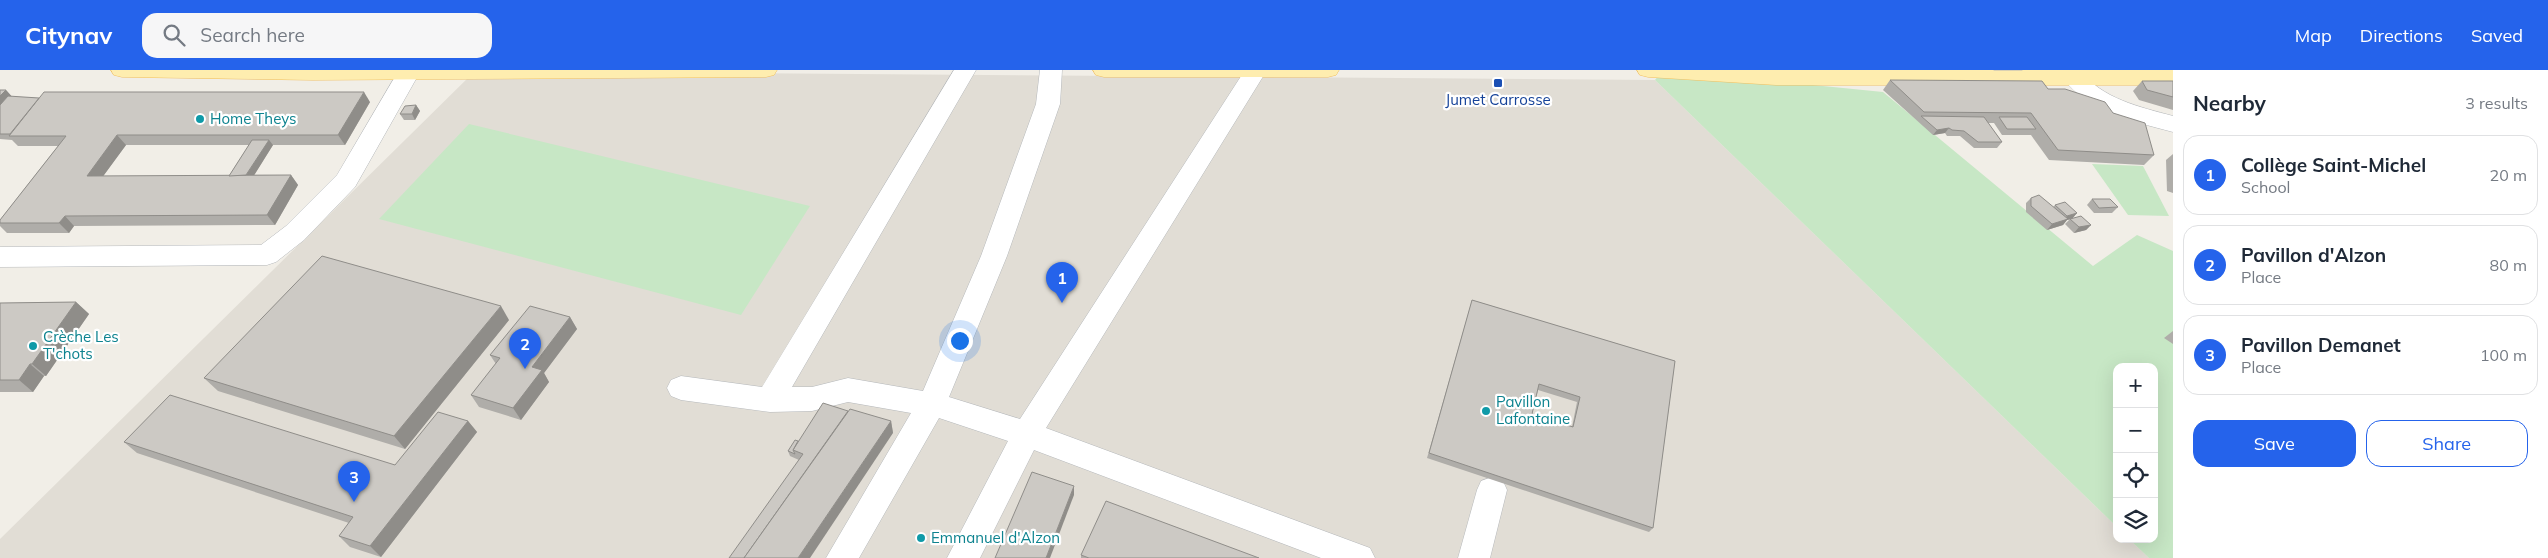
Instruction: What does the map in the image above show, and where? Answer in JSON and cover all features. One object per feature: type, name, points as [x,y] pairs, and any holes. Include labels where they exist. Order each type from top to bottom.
[{"type":"main road","points":[[122,70],[303,73],[766,70]]},
{"type":"main road","points":[[1104,70],[1328,70]]},
{"type":"main road","points":[[1648,70],[1776,77],[1847,73],[2071,74],[2173,77]]},
{"type":"street","points":[[770,400],[965,70]]},
{"type":"street","points":[[842,558],[932,404],[1000,238],[1048,104],[1051,70]]},
{"type":"street","points":[[963,558],[1026,434],[1256,70]]},
{"type":"street","points":[[0,257],[267,255],[295,233],[346,181],[409,72]]},
{"type":"street","points":[[2071,74],[2090,92],[2117,108],[2173,124]]},
{"type":"street","points":[[680,388],[770,400],[812,399],[848,390],[932,404],[1026,434],[1359,558]]},
{"type":"street","points":[[1474,558],[1492,490]]},
{"type":"shaded area","points":[[475,71],[1655,80],[2113,523],[2113,543],[2133,543],[2149,558],[0,558],[0,539]]},
{"type":"green space","points":[[1663,70],[1883,92],[2093,266],[2137,235],[2173,251],[2173,558],[2149,558],[2133,543],[2158,543],[2158,363],[2113,363],[2113,523],[1655,80]]},
{"type":"green space","points":[[469,124],[810,206],[741,315],[379,219]]},
{"type":"green space","points":[[2092,164],[2143,166],[2169,216],[2128,215]]},
{"type":"building","points":[[1890,80],[2042,81],[2048,89],[2065,89],[2105,102],[2113,113],[2145,123],[2154,155],[2058,150],[2031,113],[1924,112]]},
{"type":"building","points":[[2142,81],[2173,81],[2173,97],[2147,90]]},
{"type":"building","points":[[0,90],[6,90],[0,96]]},
{"type":"building","points":[[44,92],[364,92],[338,135],[117,135],[87,176],[291,175],[267,215],[65,216],[59,223],[0,223],[0,220],[66,136],[9,136]]},
{"type":"building","points":[[8,96],[39,98],[10,134],[0,134],[0,105]]},
{"type":"building","points":[[416,105],[412,114],[400,114],[405,106]]},
{"type":"building","points":[[1921,116],[1984,117],[2002,142],[1978,142],[1964,131],[1949,128],[1937,130]]},
{"type":"building","points":[[1999,117],[2027,117],[2036,129],[2007,129]]},
{"type":"building","points":[[252,140],[269,140],[246,175],[229,176]]},
{"type":"building","points":[[2039,195],[2068,219],[2052,224],[2031,206],[2031,198]]},
{"type":"building","points":[[2092,199],[2110,199],[2118,207],[2099,208]]},
{"type":"building","points":[[2065,202],[2077,213],[2067,216],[2055,205]]},
{"type":"building","points":[[2081,216],[2091,225],[2079,227],[2070,219]]},
{"type":"building","points":[[322,256],[501,306],[394,436],[204,378]]},
{"type":"building","name":"Pavillon Lafontaine","points":[[1472,300],[1675,361],[1653,528],[1429,453]],"holes":[[[1539,384],[1580,397],[1573,427],[1532,414]]]},
{"type":"building","points":[[76,302],[19,380],[0,380],[0,303]]},
{"type":"building","points":[[530,306],[570,317],[532,367],[542,370],[513,408],[471,395],[500,358],[490,355]]},
{"type":"building","points":[[170,395],[395,465],[438,412],[468,421],[370,546],[339,536],[353,517],[124,442]]},
{"type":"building","points":[[823,403],[848,411],[744,558],[729,558],[803,454],[793,450]]},
{"type":"building","points":[[850,409],[891,421],[798,558],[744,558]]},
{"type":"building","points":[[795,440],[798,441],[793,450],[795,454],[788,451]]},
{"type":"building","points":[[1032,472],[1074,486],[1046,558],[995,558]]},
{"type":"building","points":[[1106,501],[1259,558],[1089,558],[1081,555]]},
{"type":"tram line","points":[[1994,70],[2022,70]]},
{"type":"place","name":"Jumet Carrosse","points":[[1498,83]]},
{"type":"place","name":"Home Theys","points":[[200,119]]},
{"type":"place","name":"Collège Saint-Michel","points":[[1062,303]]},
{"type":"place","name":"Crèche Les T'chots","points":[[33,346]]},
{"type":"place","name":"Pavillon d'Alzon","points":[[525,369]]},
{"type":"place","name":"Pavillon Lafontaine","points":[[1486,411]]},
{"type":"place","name":"Pavillon Demanet","points":[[354,502]]},
{"type":"place","name":"Emmanuel d'Alzon","points":[[921,538]]}]
